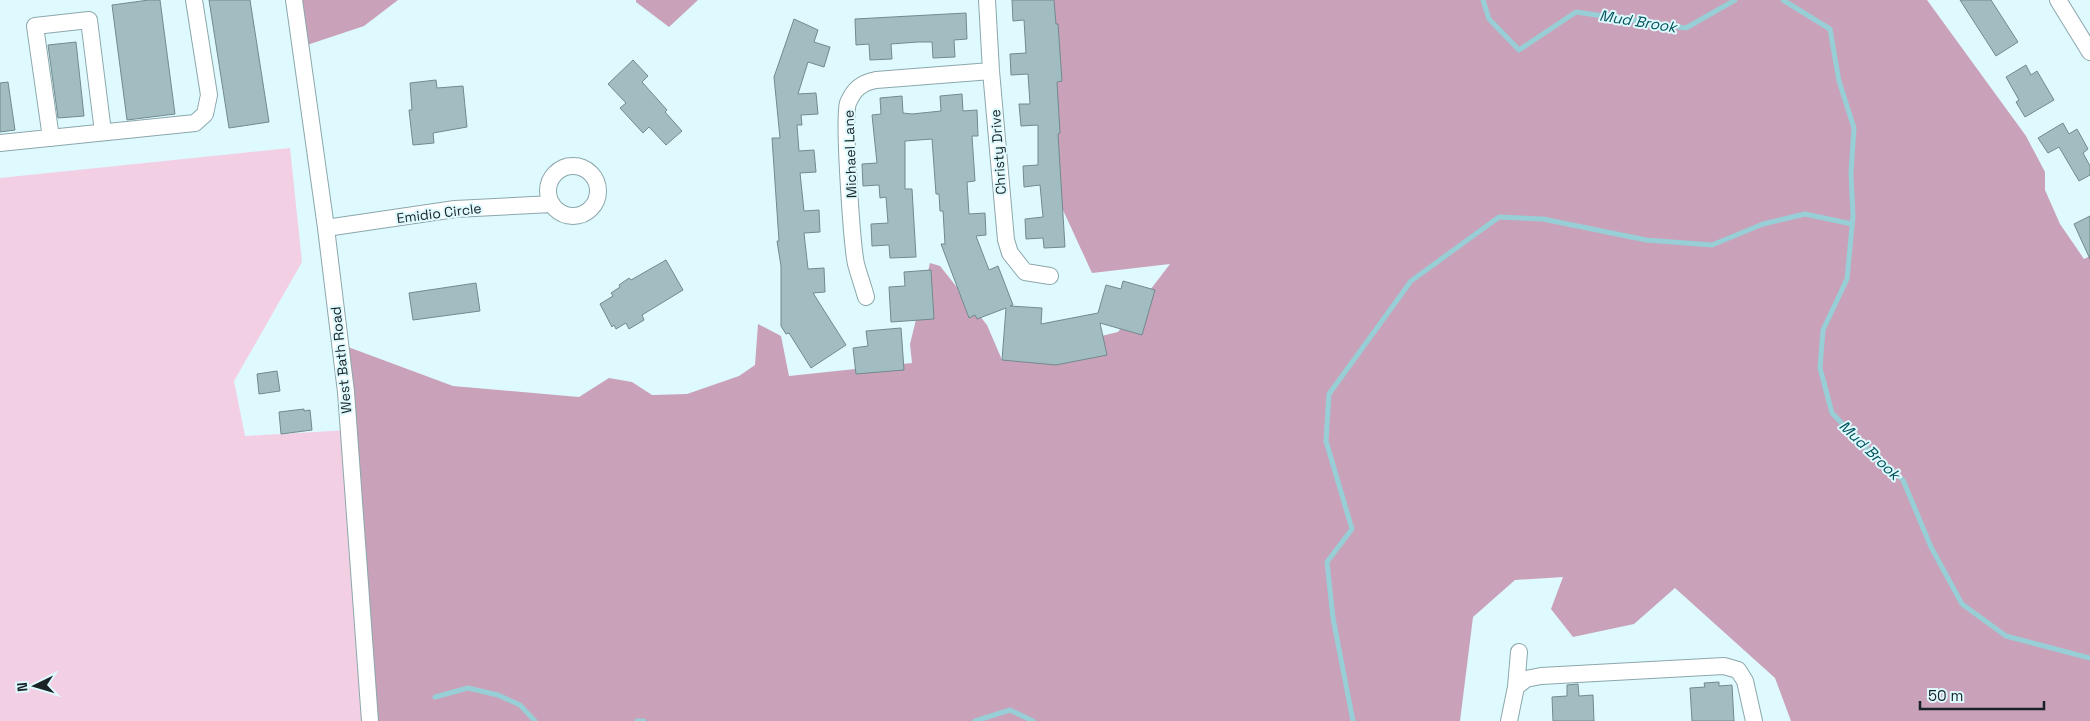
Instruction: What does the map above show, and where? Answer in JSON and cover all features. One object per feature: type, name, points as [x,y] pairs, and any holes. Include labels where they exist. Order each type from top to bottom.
[{"type":"street","points":[[0,143],[195,123],[205,114],[209,95],[194,0]]},
{"type":"street","name":"West Bath Road","points":[[294,0],[326,228],[346,401],[370,721]]},
{"type":"street","name":"Christy Drive","points":[[987,0],[991,71],[1006,240],[1010,253],[1025,272],[1050,276]]},
{"type":"street","points":[[2058,0],[2090,52]]},
{"type":"street","points":[[51,138],[34,26],[89,20],[103,132]]},
{"type":"street","name":"Michael Lane","points":[[866,298],[856,263],[848,164],[847,106],[854,93],[862,83],[876,80],[991,71]]},
{"type":"street","name":"Emidio Circle","points":[[326,228],[455,209],[552,204]]},
{"type":"street","points":[[1509,721],[1516,687],[1519,652]]},
{"type":"street","points":[[1516,687],[1526,679],[1541,676],[1724,666],[1738,670],[1745,681],[1754,721]]},
{"type":"shaded area","points":[[294,0],[398,0],[364,26],[301,47]]},
{"type":"shaded area","points":[[636,0],[698,0],[669,27],[636,2]]},
{"type":"shaded area","points":[[1043,0],[1927,0],[2026,136],[2045,172],[2045,190],[2060,224],[2084,259],[2090,256],[2090,721],[1791,721],[1775,678],[1675,588],[1634,624],[1573,637],[1551,609],[1563,577],[1515,580],[1473,617],[1460,721],[370,721],[340,344],[453,386],[579,397],[609,378],[632,382],[652,395],[687,394],[739,376],[755,365],[758,324],[781,336],[789,376],[912,363],[910,344],[930,263],[940,266],[987,325],[1002,360],[1118,332],[1170,264],[1092,273],[1051,184]]},
{"type":"shaded area","points":[[290,148],[302,262],[234,381],[245,436],[349,430],[372,721],[0,721],[0,178]]},
{"type":"building","points":[[160,0],[175,114],[127,120],[112,5]]},
{"type":"building","points":[[209,0],[250,0],[269,122],[229,128]]},
{"type":"building","points":[[1012,0],[1054,0],[1056,24],[1058,24],[1062,81],[1057,82],[1060,133],[1058,134],[1065,247],[1044,248],[1043,238],[1026,239],[1025,219],[1043,217],[1040,185],[1024,187],[1023,166],[1038,165],[1038,125],[1021,126],[1019,104],[1030,104],[1028,74],[1011,75],[1010,54],[1026,53],[1024,20],[1013,21]]},
{"type":"building","points":[[1960,0],[1991,0],[2018,42],[1996,56]]},
{"type":"building","points":[[966,13],[967,39],[954,40],[955,57],[933,58],[932,42],[918,42],[891,44],[892,59],[870,60],[869,44],[856,45],[855,19]]},
{"type":"building","points":[[794,19],[818,30],[814,42],[830,47],[824,67],[808,62],[798,94],[816,93],[818,114],[801,115],[802,125],[797,125],[799,151],[814,150],[816,172],[800,173],[804,211],[819,210],[820,232],[804,233],[808,269],[824,268],[825,292],[813,293],[846,345],[811,368],[789,333],[786,334],[781,326],[781,266],[777,241],[779,241],[772,138],[780,138],[774,77]]},
{"type":"building","points":[[76,42],[84,116],[58,118],[48,45]]},
{"type":"building","points":[[633,60],[648,76],[642,82],[667,110],[665,112],[682,131],[666,145],[649,127],[643,133],[620,108],[626,103],[608,84]]},
{"type":"building","points":[[2026,65],[2031,75],[2037,71],[2054,100],[2025,117],[2016,102],[2019,100],[2006,77]]},
{"type":"building","points":[[436,80],[437,88],[463,86],[467,127],[433,133],[434,143],[413,145],[409,110],[412,110],[410,83]]},
{"type":"building","points":[[8,82],[15,130],[0,132],[0,83]]},
{"type":"building","points":[[962,94],[963,111],[977,110],[978,136],[972,136],[975,181],[967,182],[969,214],[985,213],[986,235],[976,236],[989,270],[998,266],[1013,305],[1010,306],[1042,308],[1041,324],[1098,313],[1106,285],[1121,289],[1123,281],[1155,290],[1142,335],[1100,323],[1107,355],[1056,365],[1002,360],[1006,308],[977,319],[975,315],[969,318],[941,244],[945,244],[943,211],[940,211],[939,194],[936,194],[932,139],[905,141],[905,189],[912,189],[916,257],[890,258],[889,245],[872,246],[871,224],[888,223],[886,197],[880,198],[879,185],[863,186],[862,164],[877,163],[872,115],[881,114],[880,98],[902,96],[903,113],[912,114],[941,111],[940,96]]},
{"type":"building","points":[[2063,123],[2069,134],[2077,129],[2088,149],[2083,153],[2090,166],[2090,175],[2079,181],[2059,147],[2048,153],[2038,138]]},
{"type":"building","points":[[2090,216],[2090,259],[2074,224]]},
{"type":"building","points":[[666,260],[683,290],[642,315],[644,320],[629,329],[626,323],[616,329],[614,325],[612,327],[600,304],[613,296],[611,293],[629,278],[631,280]]},
{"type":"building","points":[[931,270],[934,319],[891,322],[889,287],[905,286],[904,272]]},
{"type":"building","points":[[476,283],[480,311],[413,320],[409,293]]},
{"type":"building","points":[[901,328],[904,370],[856,374],[853,348],[868,346],[866,331]]},
{"type":"building","points":[[277,371],[280,391],[259,394],[257,374]]},
{"type":"building","points":[[304,409],[304,411],[310,410],[312,430],[281,434],[279,412]]},
{"type":"building","points":[[1719,682],[1719,686],[1732,685],[1734,721],[1692,721],[1690,688],[1705,687],[1704,683]]},
{"type":"building","points":[[1578,684],[1579,696],[1593,695],[1594,721],[1553,721],[1552,697],[1567,696],[1567,685]]},
{"type":"waterway","name":"Mud Brook","points":[[1483,0],[1489,19],[1519,50],[1576,12],[1686,28],[1735,0]]},
{"type":"waterway","name":"Mud Brook","points":[[1783,0],[1830,29],[1839,81],[1854,128],[1851,173],[1853,216],[1847,279],[1823,330],[1820,368],[1832,413],[1859,441],[1903,480],[1931,547],[1962,604],[2006,636],[2090,658]]},
{"type":"waterway","points":[[1353,721],[1333,618],[1327,562],[1352,529],[1326,441],[1329,394],[1411,281],[1499,217],[1543,219],[1646,240],[1712,245],[1763,224],[1805,214],[1852,224]]},
{"type":"waterway","points":[[435,697],[468,688],[498,695],[520,705],[535,721]]},
{"type":"waterway","points":[[975,721],[1010,710],[1033,721]]},
{"type":"waterway","points":[[637,721],[644,721]]}]
